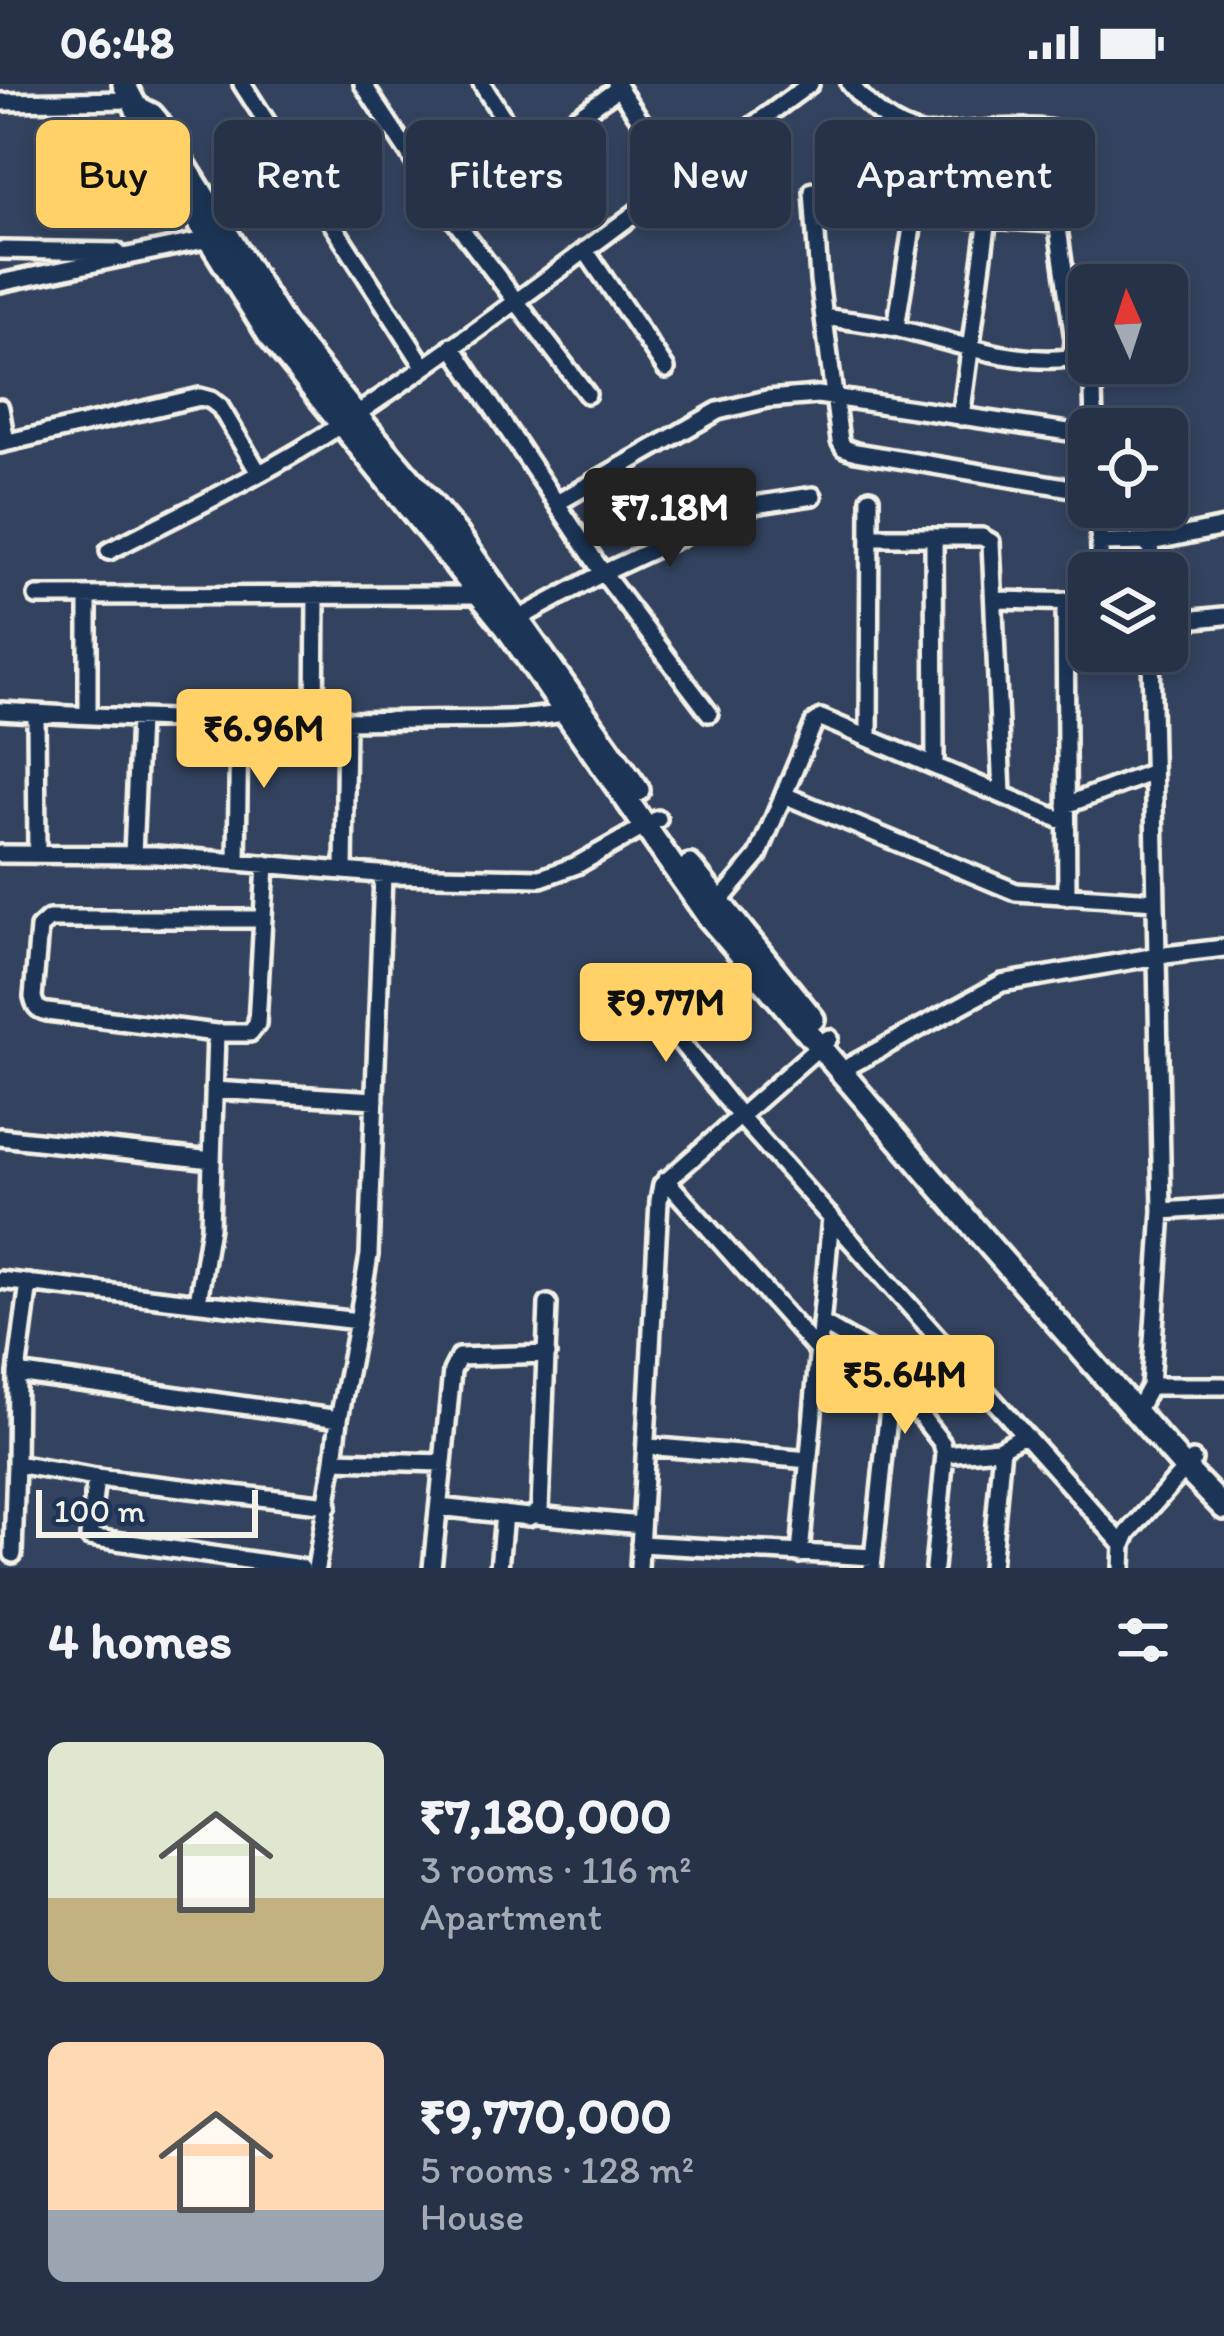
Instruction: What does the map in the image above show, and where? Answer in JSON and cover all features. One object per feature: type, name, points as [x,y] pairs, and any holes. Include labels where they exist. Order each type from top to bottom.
[{"type":"street","points":[[242,84],[424,366]]},
{"type":"street","points":[[363,84],[406,149]]},
{"type":"street","points":[[482,84],[505,120]]},
{"type":"street","points":[[760,120],[810,84]]},
{"type":"street","points":[[850,84],[887,120]]},
{"type":"street","points":[[572,120],[618,86],[641,120]]},
{"type":"street","points":[[0,102],[132,93],[146,138],[218,236],[269,335],[348,419],[490,595],[518,619],[573,711]]},
{"type":"street","points":[[813,191],[815,220]]},
{"type":"street","points":[[109,551],[260,473],[348,419],[630,216]]},
{"type":"street","points":[[460,228],[587,394]]},
{"type":"street","points":[[816,228],[833,398],[844,448],[1068,487]]},
{"type":"street","points":[[896,328],[912,228]]},
{"type":"street","points":[[962,416],[987,228]]},
{"type":"street","points":[[824,317],[896,328],[971,349],[1067,358],[1074,340],[1057,228]]},
{"type":"street","points":[[0,283],[218,236]]},
{"type":"street","points":[[0,250],[146,252]]},
{"type":"street","points":[[584,250],[666,369]]},
{"type":"street","points":[[452,346],[603,573],[709,713]]},
{"type":"street","points":[[1093,387],[1093,408]]},
{"type":"street","points":[[557,503],[718,411],[767,399],[818,395],[1068,429]]},
{"type":"street","points":[[0,408],[3,443],[200,397],[220,407],[260,473]]},
{"type":"street","points":[[518,619],[603,573],[746,507],[813,496]]},
{"type":"street","points":[[869,737],[870,498]]},
{"type":"street","points":[[1100,543],[1151,542],[1224,527]]},
{"type":"street","points":[[1099,528],[1100,552]]},
{"type":"street","points":[[870,537],[988,539],[993,549],[1002,794]]},
{"type":"street","points":[[934,537],[935,766]]},
{"type":"street","points":[[1151,542],[1151,552]]},
{"type":"street","points":[[37,596],[490,595]]},
{"type":"street","points":[[490,595],[506,627],[573,711],[706,902],[846,1069],[1142,1400],[1224,1508]]},
{"type":"street","points":[[88,596],[88,715]]},
{"type":"street","points":[[315,720],[316,596]]},
{"type":"street","points":[[995,600],[1065,602],[1066,896]]},
{"type":"street","points":[[1188,620],[1224,616]]},
{"type":"street","points":[[1142,1400],[1162,1211],[1151,672]]},
{"type":"street","points":[[0,712],[140,720],[346,720],[527,717],[573,711]]},
{"type":"street","points":[[36,714],[37,854]]},
{"type":"street","points":[[706,902],[754,863],[817,720],[825,718],[1002,794],[1066,813],[1153,772]]},
{"type":"street","points":[[133,854],[140,720]]},
{"type":"street","points":[[238,862],[239,720]]},
{"type":"street","points":[[344,871],[346,720]]},
{"type":"street","points":[[784,795],[1016,892],[1156,901]]},
{"type":"street","points":[[0,854],[133,854],[383,875],[541,878],[578,865],[652,822]]},
{"type":"street","points":[[263,919],[57,917],[39,928],[33,997],[40,1010],[216,1033],[244,1034],[255,1029],[263,919],[266,865]]},
{"type":"street","points":[[316,1568],[369,1255],[383,875]]},
{"type":"street","points":[[846,1069],[1002,983],[1224,948]]},
{"type":"street","points":[[633,983],[740,1115],[1024,1435],[1125,1560]]},
{"type":"street","points":[[198,1302],[210,1235],[216,1033]]},
{"type":"street","points":[[639,1568],[659,1201],[666,1180],[823,1042]]},
{"type":"street","points":[[214,1090],[375,1100]]},
{"type":"street","points":[[0,1137],[212,1160]]},
{"type":"street","points":[[666,1180],[818,1352]]},
{"type":"street","points":[[1162,1211],[1224,1207]]},
{"type":"street","points":[[800,1554],[830,1217]]},
{"type":"street","points":[[0,1280],[358,1321]]},
{"type":"street","points":[[13,1554],[16,1463],[8,1412],[29,1283]]},
{"type":"street","points":[[536,1515],[542,1504],[548,1304]]},
{"type":"street","points":[[821,1323],[865,1346],[942,1443],[945,1454],[934,1568]]},
{"type":"street","points":[[432,1568],[452,1371],[459,1357],[547,1354]]},
{"type":"street","points":[[17,1373],[339,1419]]},
{"type":"street","points":[[640,1544],[872,1562],[892,1380]]},
{"type":"street","points":[[1142,1400],[1224,1386]]},
{"type":"street","points":[[945,1454],[993,1450],[1024,1435]]},
{"type":"street","points":[[646,1446],[808,1460]]},
{"type":"street","points":[[991,1568],[1002,1447]]},
{"type":"street","points":[[334,1460],[443,1463]]},
{"type":"street","points":[[16,1463],[96,1478],[328,1504]]},
{"type":"street","points":[[1189,1464],[1224,1490]]},
{"type":"street","points":[[1125,1560],[1128,1533],[1189,1464]]},
{"type":"street","points":[[96,1478],[89,1537],[301,1568]]},
{"type":"street","points":[[439,1507],[641,1525]]},
{"type":"street","points":[[499,1568],[504,1514]]}]
